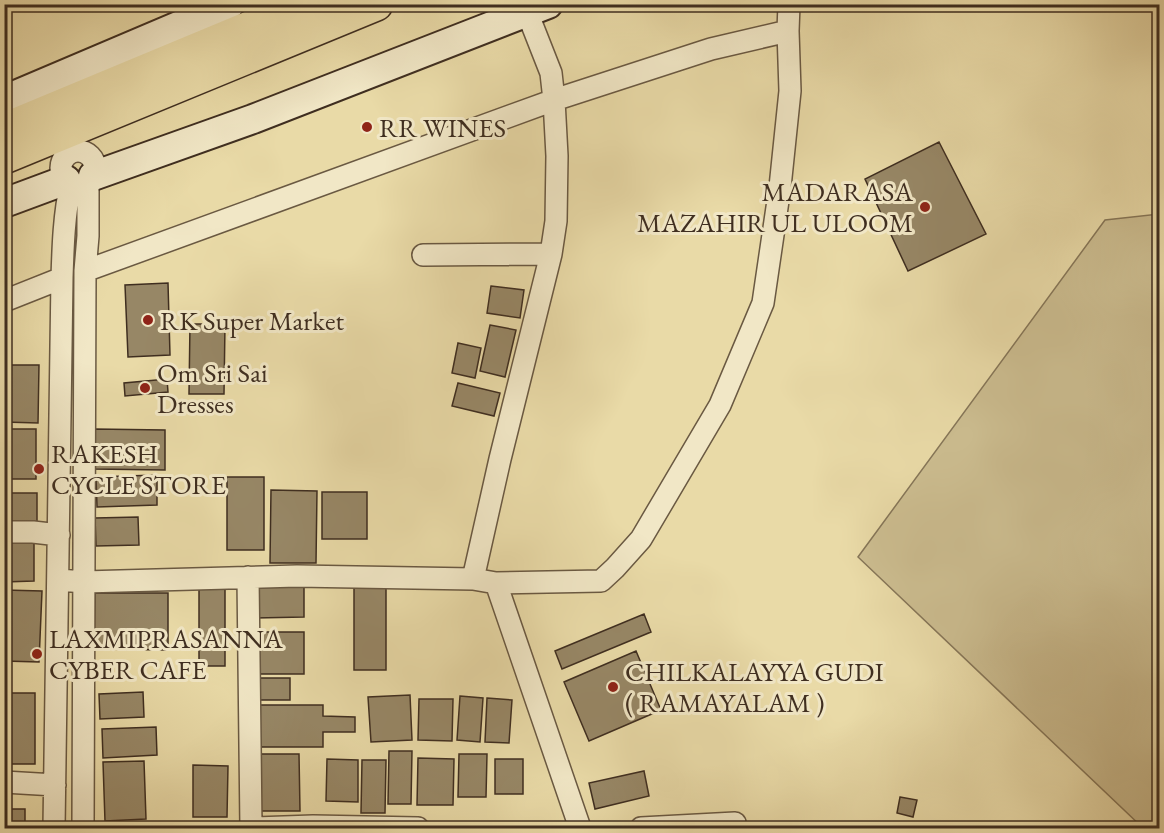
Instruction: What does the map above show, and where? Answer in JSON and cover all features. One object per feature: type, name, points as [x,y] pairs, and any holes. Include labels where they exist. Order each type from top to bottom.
[{"type":"highway","points":[[4,157],[67,116],[307,4]]},
{"type":"highway","points":[[4,130],[67,116],[376,4]]},
{"type":"street","points":[[4,100],[67,116],[230,4]]},
{"type":"street","points":[[59,580],[84,582],[248,577],[473,579],[496,583],[601,581],[641,539],[720,405],[763,303],[780,187],[790,91],[789,4]]},
{"type":"street","points":[[4,203],[79,180],[253,119],[537,8],[551,72],[554,100],[557,156],[556,221],[473,579]]},
{"type":"street","points":[[85,271],[554,100],[711,49],[788,31]]},
{"type":"street","points":[[54,828],[64,229],[67,200],[79,180],[95,165],[90,156],[81,152],[67,116]]},
{"type":"street","points":[[79,180],[88,236],[85,271],[83,828]]},
{"type":"street","points":[[423,255],[550,254]]},
{"type":"street","points":[[4,300],[62,278]]},
{"type":"street","points":[[4,532],[59,535]]},
{"type":"street","points":[[248,577],[253,828],[313,826],[418,828]]},
{"type":"street","points":[[496,583],[580,828]]},
{"type":"street","points":[[4,782],[55,785]]},
{"type":"street","points":[[640,828],[735,823]]},
{"type":"shaded area","points":[[1159,214],[1160,828],[1143,828],[858,557],[1105,220]]},
{"type":"building","name":"MADARASA MAZAHIR UL ULOOM","points":[[939,142],[986,234],[908,271],[865,179]]},
{"type":"building","name":"RK Super Market","points":[[168,283],[170,355],[128,357],[125,285]]},
{"type":"building","points":[[491,286],[524,290],[520,318],[487,313]]},
{"type":"building","points":[[190,324],[225,324],[224,394],[189,394]]},
{"type":"building","points":[[490,325],[516,330],[505,377],[480,371]]},
{"type":"building","points":[[458,343],[481,348],[475,378],[452,373]]},
{"type":"building","points":[[4,365],[39,365],[38,423],[4,422]]},
{"type":"building","points":[[167,379],[168,392],[125,396],[124,383]]},
{"type":"building","points":[[458,383],[500,393],[494,416],[452,406]]},
{"type":"building","points":[[4,429],[36,429],[36,479],[4,479]]},
{"type":"building","points":[[94,429],[165,430],[165,470],[93,469]]},
{"type":"building","points":[[157,475],[157,505],[97,507],[96,477]]},
{"type":"building","points":[[227,477],[264,477],[264,550],[227,550]]},
{"type":"building","points":[[271,490],[317,491],[316,563],[270,563]]},
{"type":"building","points":[[322,492],[367,492],[367,539],[322,539]]},
{"type":"building","points":[[4,493],[37,493],[37,525],[4,525]]},
{"type":"building","points":[[138,517],[139,545],[96,546],[95,518]]},
{"type":"building","points":[[34,539],[34,581],[4,582],[4,540]]},
{"type":"building","points":[[304,585],[304,617],[255,618],[255,586]]},
{"type":"building","points":[[386,586],[386,670],[354,670],[354,587]]},
{"type":"building","points":[[199,588],[225,588],[225,666],[199,666]]},
{"type":"building","points":[[4,590],[42,591],[39,662],[4,661]]},
{"type":"building","points":[[95,593],[168,593],[168,650],[94,649]]},
{"type":"building","points":[[644,614],[651,632],[562,669],[555,651]]},
{"type":"building","points":[[252,632],[304,632],[304,674],[252,674]]},
{"type":"building","points":[[636,651],[661,710],[589,741],[564,682]]},
{"type":"building","points":[[255,678],[290,678],[290,700],[255,700]]},
{"type":"building","points":[[143,692],[144,717],[100,719],[99,694]]},
{"type":"building","points":[[4,693],[35,693],[35,764],[4,764]]},
{"type":"building","points":[[410,695],[412,740],[371,742],[368,697]]},
{"type":"building","points":[[460,696],[483,698],[480,742],[457,740]]},
{"type":"building","points":[[487,698],[512,700],[509,743],[485,742]]},
{"type":"building","points":[[419,699],[453,699],[452,741],[418,740]]},
{"type":"building","points":[[255,705],[323,705],[323,716],[355,717],[355,732],[323,732],[323,747],[255,747]]},
{"type":"building","points":[[156,727],[157,755],[103,758],[102,729]]},
{"type":"building","points":[[389,751],[412,751],[411,804],[388,804]]},
{"type":"building","points":[[259,754],[299,754],[300,811],[259,811]]},
{"type":"building","points":[[459,754],[487,754],[486,797],[458,797]]},
{"type":"building","points":[[418,758],[454,759],[453,805],[417,805]]},
{"type":"building","points":[[327,759],[358,760],[358,802],[326,801]]},
{"type":"building","points":[[495,759],[523,759],[523,794],[495,794]]},
{"type":"building","points":[[362,760],[386,760],[385,813],[361,813]]},
{"type":"building","points":[[144,761],[146,819],[105,821],[103,762]]},
{"type":"building","points":[[193,765],[228,766],[227,817],[193,817]]},
{"type":"building","points":[[644,771],[649,796],[595,809],[589,783]]},
{"type":"building","points":[[900,797],[917,800],[913,817],[897,813]]},
{"type":"building","points":[[4,809],[25,809],[25,828],[4,828]]},
{"type":"place","name":"RR WINES","points":[[367,127]]},
{"type":"place","name":"MADARASA MAZAHIR UL ULOOM","points":[[925,207]]},
{"type":"place","name":"RK Super Market","points":[[148,320]]},
{"type":"place","name":"Om Sri Sai Dresses","points":[[145,388]]},
{"type":"place","name":"RAKESH CYCLE STORE","points":[[39,469]]},
{"type":"place","name":"LAXMIPRASANNA CYBER CAFE","points":[[37,654]]},
{"type":"place","name":"CHILKALAYYA GUDI ( RAMAYALAM )","points":[[613,687]]}]
